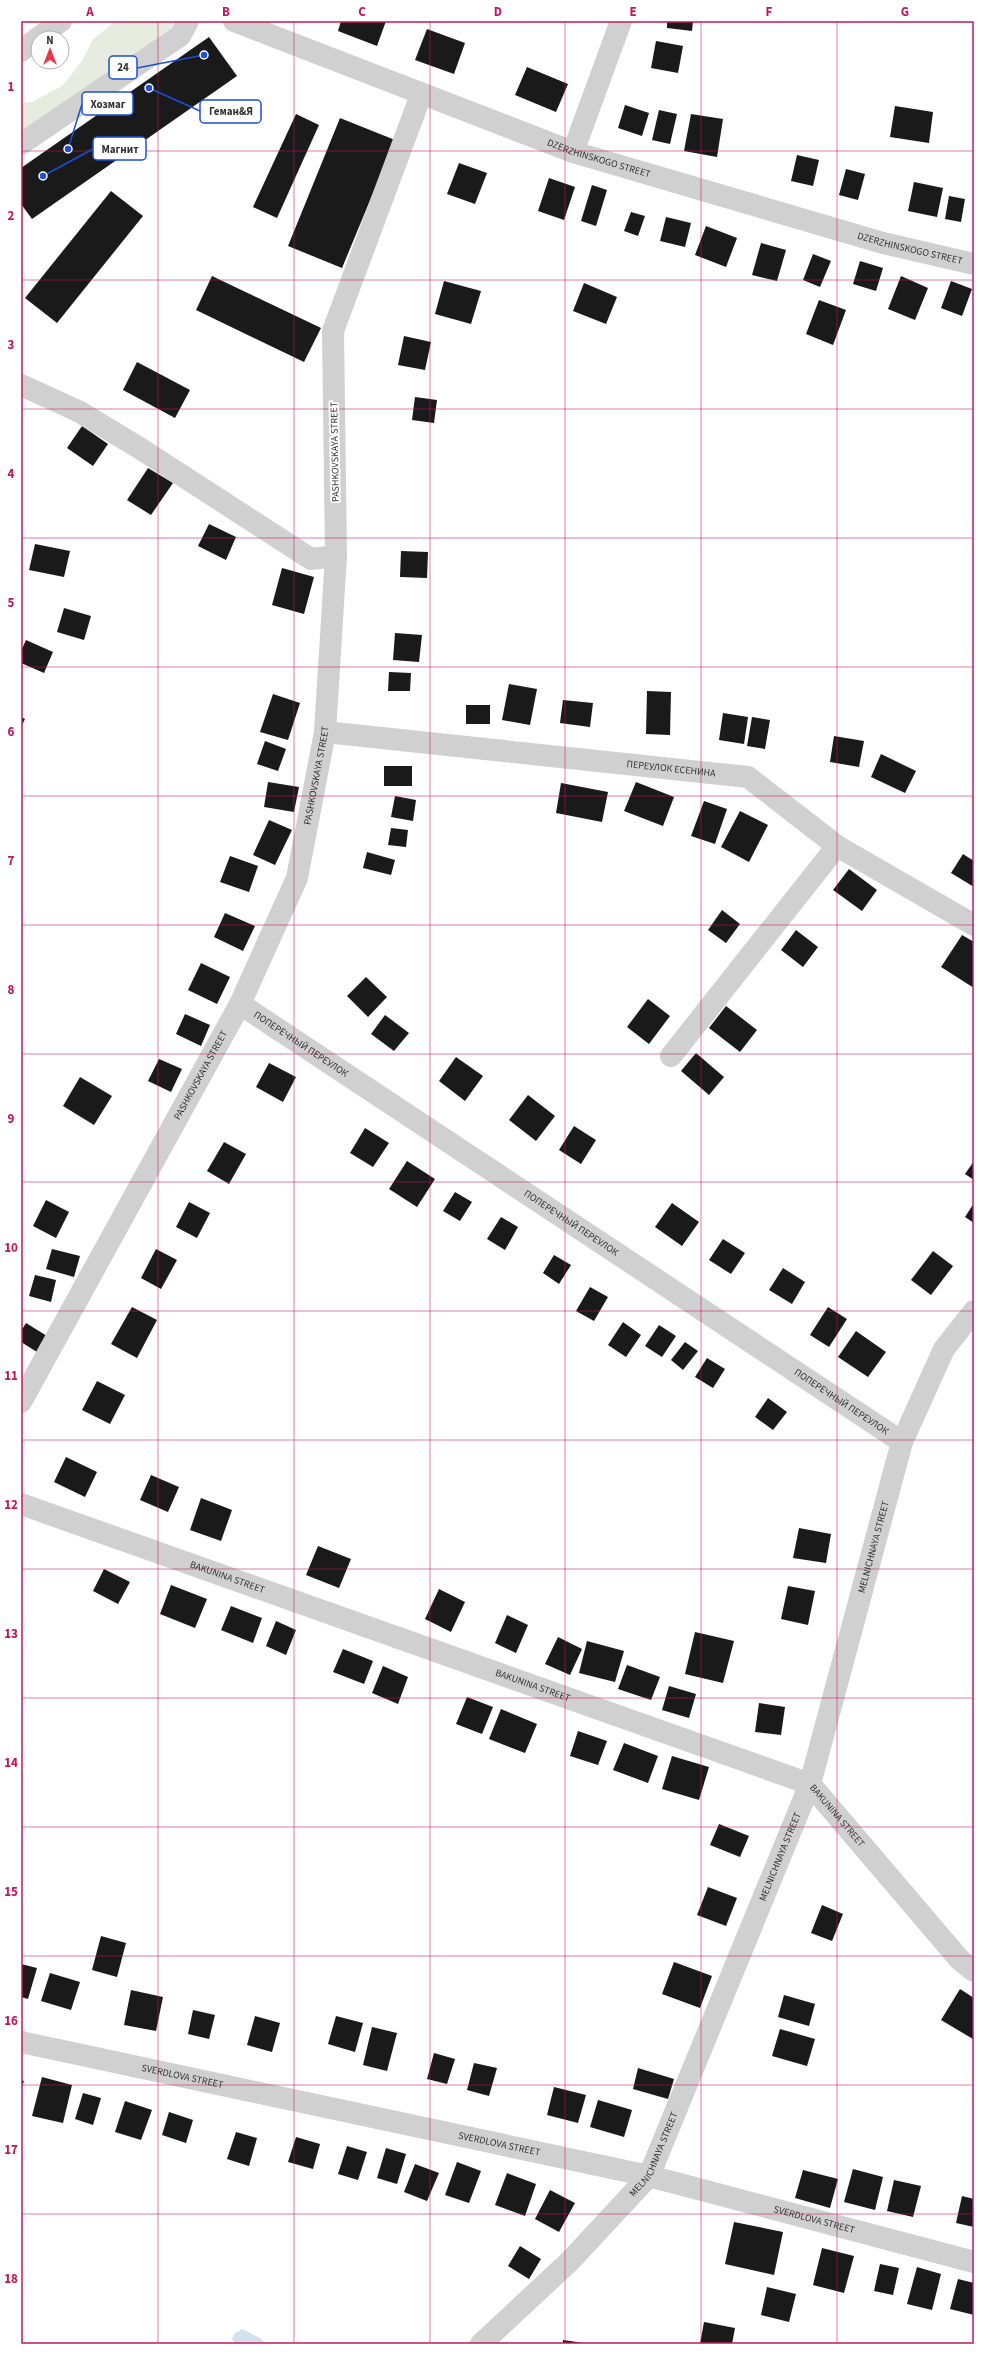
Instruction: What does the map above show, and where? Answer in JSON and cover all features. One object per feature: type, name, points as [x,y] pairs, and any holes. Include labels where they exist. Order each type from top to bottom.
[{"type":"street","points":[[48,30],[60,21]]},
{"type":"street","points":[[21,144],[180,36],[188,21]]},
{"type":"street","name":"DZERZHINSKOGO STREET","points":[[234,21],[422,95],[573,152],[883,243],[974,264]]},
{"type":"street","points":[[573,152],[621,21]]},
{"type":"street","points":[[21,51],[30,44]]},
{"type":"street","name":"PASHKOVSKAYA STREET","points":[[21,1402],[240,1004],[297,878],[325,732],[336,556],[333,331],[422,95]]},
{"type":"street","points":[[21,385],[80,412],[148,453],[311,559],[336,556]]},
{"type":"street","name":"ПЕРЕУЛОК ЕСЕНИНА","points":[[325,732],[748,778],[838,846],[974,925]]},
{"type":"street","points":[[672,1056],[838,846]]},
{"type":"street","name":"ПОПЕРЕЧНЫЙ ПЕРЕУЛОК","points":[[240,1004],[902,1442]]},
{"type":"street","name":"MELNICHNAYA STREET","points":[[480,2344],[570,2261],[649,2176],[810,1784],[902,1442],[944,1349],[974,1311]]},
{"type":"street","name":"BAKUNINA STREET","points":[[21,1504],[810,1784],[960,1960],[974,1971]]},
{"type":"street","name":"SVERDLOVA STREET","points":[[21,2042],[649,2176],[974,2262]]},
{"type":"shaded area","points":[[116,21],[175,21],[167,35],[21,132],[21,103],[32,102],[62,86],[82,61],[93,39]]},
{"type":"water","points":[[242,2329],[260,2338],[266,2344],[237,2344],[232,2340],[234,2334]]},
{"type":"building","points":[[341,21],[386,21],[377,46],[338,31]]},
{"type":"building","points":[[667,21],[693,21],[692,31],[667,28]]},
{"type":"building","points":[[427,29],[465,43],[454,74],[415,60]]},
{"type":"building","points":[[209,37],[237,76],[32,219],[21,204],[21,168]]},
{"type":"building","points":[[656,41],[683,46],[678,73],[651,68]]},
{"type":"building","points":[[527,67],[568,84],[556,112],[515,95]]},
{"type":"building","points":[[625,105],[649,113],[642,136],[618,128]]},
{"type":"building","points":[[895,106],[933,112],[929,143],[890,137]]},
{"type":"building","points":[[659,110],[677,114],[670,144],[652,140]]},
{"type":"building","points":[[296,114],[319,125],[277,218],[253,207]]},
{"type":"building","points":[[691,114],[723,119],[717,157],[684,151]]},
{"type":"building","points":[[340,118],[395,140],[342,268],[288,246]]},
{"type":"building","points":[[797,155],[819,160],[813,186],[791,181]]},
{"type":"building","points":[[459,163],[487,173],[475,204],[447,194]]},
{"type":"building","points":[[846,169],[865,174],[858,200],[839,195]]},
{"type":"building","points":[[549,178],[575,187],[564,220],[538,211]]},
{"type":"building","points":[[914,182],[943,188],[937,217],[908,211]]},
{"type":"building","points":[[592,185],[607,190],[596,226],[581,221]]},
{"type":"building","points":[[111,191],[143,216],[57,323],[25,298]]},
{"type":"building","points":[[949,196],[965,199],[961,222],[945,219]]},
{"type":"building","points":[[631,212],[645,216],[638,236],[624,231]]},
{"type":"building","points":[[666,217],[691,223],[685,247],[660,241]]},
{"type":"building","points":[[706,226],[737,238],[726,267],[695,255]]},
{"type":"building","points":[[761,243],[786,250],[777,281],[752,275]]},
{"type":"building","points":[[813,254],[831,261],[820,287],[803,280]]},
{"type":"building","points":[[860,261],[883,268],[876,291],[853,284]]},
{"type":"building","points":[[212,276],[321,328],[304,362],[196,310]]},
{"type":"building","points":[[901,276],[928,288],[915,320],[888,309]]},
{"type":"building","points":[[444,281],[481,291],[471,324],[435,314]]},
{"type":"building","points":[[951,281],[972,289],[962,316],[941,308]]},
{"type":"building","points":[[584,283],[617,297],[606,324],[573,311]]},
{"type":"building","points":[[819,300],[846,310],[833,345],[806,334]]},
{"type":"building","points":[[404,336],[431,342],[425,370],[398,365]]},
{"type":"building","points":[[137,362],[190,390],[175,418],[123,390]]},
{"type":"building","points":[[415,397],[437,400],[434,423],[412,420]]},
{"type":"building","points":[[82,426],[108,444],[93,466],[67,448]]},
{"type":"building","points":[[148,468],[173,483],[151,515],[127,500]]},
{"type":"building","points":[[209,524],[236,537],[226,560],[198,546]]},
{"type":"building","points":[[35,544],[70,551],[64,577],[29,570]]},
{"type":"building","points":[[401,551],[428,552],[427,578],[400,577]]},
{"type":"building","points":[[282,568],[314,577],[304,614],[272,605]]},
{"type":"building","points":[[64,608],[91,616],[84,640],[57,632]]},
{"type":"building","points":[[395,633],[422,635],[419,662],[393,660]]},
{"type":"building","points":[[26,640],[53,652],[44,673],[21,663],[21,651]]},
{"type":"building","points":[[389,672],[411,673],[410,691],[388,691]]},
{"type":"building","points":[[509,684],[537,689],[530,725],[502,720]]},
{"type":"building","points":[[647,691],[671,692],[670,735],[646,734]]},
{"type":"building","points":[[273,694],[300,703],[288,740],[260,732]]},
{"type":"building","points":[[563,700],[593,703],[590,727],[560,723]]},
{"type":"building","points":[[466,705],[490,705],[490,724],[466,724]]},
{"type":"building","points":[[723,713],[748,717],[744,744],[719,740]]},
{"type":"building","points":[[21,717],[25,719],[21,727]]},
{"type":"building","points":[[752,717],[770,720],[765,749],[747,746]]},
{"type":"building","points":[[834,736],[864,741],[859,767],[830,762]]},
{"type":"building","points":[[265,741],[286,749],[278,771],[257,764]]},
{"type":"building","points":[[881,754],[916,771],[905,793],[871,777]]},
{"type":"building","points":[[384,766],[412,766],[412,786],[384,786]]},
{"type":"building","points":[[268,782],[299,787],[294,812],[264,807]]},
{"type":"building","points":[[636,782],[674,797],[663,826],[624,811]]},
{"type":"building","points":[[561,783],[608,792],[602,822],[556,813]]},
{"type":"building","points":[[395,796],[416,800],[413,821],[391,817]]},
{"type":"building","points":[[704,801],[727,809],[715,844],[691,836]]},
{"type":"building","points":[[740,811],[768,825],[749,862],[721,847]]},
{"type":"building","points":[[269,820],[292,830],[275,865],[253,855]]},
{"type":"building","points":[[391,828],[408,830],[406,847],[388,845]]},
{"type":"building","points":[[367,852],[395,860],[391,875],[363,868]]},
{"type":"building","points":[[963,854],[974,861],[974,887],[951,873]]},
{"type":"building","points":[[230,856],[258,866],[249,892],[220,882]]},
{"type":"building","points":[[849,869],[877,890],[862,911],[833,890]]},
{"type":"building","points":[[722,910],[740,924],[726,943],[708,930]]},
{"type":"building","points":[[225,913],[255,926],[243,951],[214,937]]},
{"type":"building","points":[[796,930],[818,947],[803,967],[781,950]]},
{"type":"building","points":[[962,935],[974,942],[974,988],[941,967]]},
{"type":"building","points":[[201,963],[230,977],[217,1004],[188,990]]},
{"type":"building","points":[[366,977],[387,997],[368,1017],[347,996]]},
{"type":"building","points":[[648,999],[670,1016],[649,1044],[627,1027]]},
{"type":"building","points":[[726,1006],[757,1030],[740,1052],[709,1028]]},
{"type":"building","points":[[185,1014],[210,1025],[201,1046],[176,1034]]},
{"type":"building","points":[[385,1015],[409,1033],[394,1051],[371,1034]]},
{"type":"building","points":[[696,1053],[724,1077],[709,1095],[681,1071]]},
{"type":"building","points":[[456,1057],[483,1076],[465,1101],[439,1081]]},
{"type":"building","points":[[159,1059],[182,1069],[171,1092],[148,1081]]},
{"type":"building","points":[[269,1063],[296,1077],[283,1102],[256,1087]]},
{"type":"building","points":[[80,1077],[112,1096],[94,1125],[63,1106]]},
{"type":"building","points":[[528,1095],[555,1116],[536,1141],[509,1120]]},
{"type":"building","points":[[574,1126],[596,1140],[581,1164],[559,1150]]},
{"type":"building","points":[[365,1128],[389,1143],[373,1167],[350,1153]]},
{"type":"building","points":[[224,1142],[246,1154],[229,1184],[207,1171]]},
{"type":"building","points":[[407,1161],[435,1179],[417,1207],[389,1189]]},
{"type":"building","points":[[974,1161],[974,1180],[965,1174]]},
{"type":"building","points":[[455,1192],[472,1202],[460,1221],[443,1211]]},
{"type":"building","points":[[46,1200],[69,1212],[56,1238],[33,1226]]},
{"type":"building","points":[[189,1202],[210,1213],[197,1238],[176,1227]]},
{"type":"building","points":[[672,1203],[699,1222],[682,1246],[655,1227]]},
{"type":"building","points":[[974,1203],[974,1223],[965,1217]]},
{"type":"building","points":[[501,1217],[518,1227],[505,1250],[487,1239]]},
{"type":"building","points":[[723,1239],[745,1253],[731,1274],[709,1260]]},
{"type":"building","points":[[52,1249],[80,1256],[74,1277],[46,1269]]},
{"type":"building","points":[[156,1249],[177,1260],[161,1289],[141,1278]]},
{"type":"building","points":[[933,1251],[953,1266],[931,1295],[911,1280]]},
{"type":"building","points":[[554,1255],[571,1265],[559,1284],[543,1273]]},
{"type":"building","points":[[783,1268],[805,1282],[792,1304],[769,1290]]},
{"type":"building","points":[[35,1275],[56,1280],[51,1302],[29,1296]]},
{"type":"building","points":[[590,1287],[608,1297],[594,1321],[576,1311]]},
{"type":"building","points":[[132,1307],[157,1320],[137,1358],[111,1344]]},
{"type":"building","points":[[828,1307],[847,1319],[829,1347],[810,1335]]},
{"type":"building","points":[[623,1322],[641,1335],[626,1357],[608,1345]]},
{"type":"building","points":[[26,1323],[47,1336],[37,1352],[21,1342],[21,1331]]},
{"type":"building","points":[[659,1325],[676,1336],[662,1357],[645,1346]]},
{"type":"building","points":[[856,1331],[886,1352],[868,1377],[838,1357]]},
{"type":"building","points":[[685,1342],[698,1351],[683,1370],[671,1360]]},
{"type":"building","points":[[707,1358],[725,1369],[713,1388],[695,1377]]},
{"type":"building","points":[[97,1381],[125,1395],[110,1424],[82,1410]]},
{"type":"building","points":[[768,1398],[787,1412],[773,1430],[755,1417]]},
{"type":"building","points":[[66,1457],[97,1472],[85,1497],[54,1482]]},
{"type":"building","points":[[151,1475],[179,1487],[168,1512],[140,1500]]},
{"type":"building","points":[[201,1498],[232,1510],[221,1541],[190,1530]]},
{"type":"building","points":[[799,1528],[831,1534],[826,1563],[793,1558]]},
{"type":"building","points":[[318,1546],[351,1559],[339,1588],[306,1575]]},
{"type":"building","points":[[104,1569],[130,1582],[118,1604],[93,1591]]},
{"type":"building","points":[[171,1585],[207,1599],[195,1628],[160,1614]]},
{"type":"building","points":[[788,1586],[815,1591],[808,1625],[781,1619]]},
{"type":"building","points":[[439,1589],[465,1602],[451,1632],[425,1619]]},
{"type":"building","points":[[231,1606],[262,1618],[253,1643],[221,1630]]},
{"type":"building","points":[[507,1615],[528,1625],[516,1653],[495,1643]]},
{"type":"building","points":[[276,1621],[296,1630],[286,1655],[266,1646]]},
{"type":"building","points":[[695,1632],[734,1641],[723,1683],[685,1674]]},
{"type":"building","points":[[558,1637],[582,1649],[570,1675],[545,1664]]},
{"type":"building","points":[[587,1641],[624,1651],[615,1682],[579,1673]]},
{"type":"building","points":[[343,1649],[373,1661],[364,1684],[333,1672]]},
{"type":"building","points":[[627,1665],[660,1677],[651,1700],[618,1689]]},
{"type":"building","points":[[383,1666],[408,1677],[398,1704],[372,1693]]},
{"type":"building","points":[[669,1686],[696,1694],[689,1718],[662,1710]]},
{"type":"building","points":[[467,1697],[493,1707],[482,1734],[456,1724]]},
{"type":"building","points":[[759,1703],[785,1707],[781,1735],[755,1732]]},
{"type":"building","points":[[501,1709],[537,1724],[525,1753],[489,1739]]},
{"type":"building","points":[[578,1731],[607,1741],[598,1765],[570,1756]]},
{"type":"building","points":[[624,1743],[658,1756],[648,1783],[613,1770]]},
{"type":"building","points":[[672,1756],[709,1767],[699,1800],[662,1789]]},
{"type":"building","points":[[719,1824],[749,1836],[740,1857],[710,1845]]},
{"type":"building","points":[[708,1887],[737,1898],[726,1926],[697,1915]]},
{"type":"building","points":[[822,1905],[843,1914],[832,1941],[811,1933]]},
{"type":"building","points":[[101,1936],[126,1943],[117,1977],[92,1970]]},
{"type":"building","points":[[674,1962],[712,1976],[700,2008],[662,1994]]},
{"type":"building","points":[[21,1964],[37,1968],[28,1999],[21,1997]]},
{"type":"building","points":[[50,1973],[80,1982],[71,2010],[41,2001]]},
{"type":"building","points":[[960,1989],[974,1998],[973,2039],[941,2020]]},
{"type":"building","points":[[131,1990],[163,1997],[156,2031],[124,2025]]},
{"type":"building","points":[[784,1995],[815,2004],[809,2026],[778,2017]]},
{"type":"building","points":[[193,2010],[215,2015],[209,2039],[188,2034]]},
{"type":"building","points":[[255,2016],[280,2023],[272,2052],[247,2045]]},
{"type":"building","points":[[336,2016],[363,2023],[355,2052],[328,2044]]},
{"type":"building","points":[[372,2027],[397,2033],[387,2071],[363,2065]]},
{"type":"building","points":[[780,2029],[815,2039],[807,2066],[772,2056]]},
{"type":"building","points":[[434,2053],[455,2059],[447,2084],[427,2079]]},
{"type":"building","points":[[474,2063],[497,2068],[489,2096],[467,2090]]},
{"type":"building","points":[[638,2068],[674,2079],[668,2099],[633,2089]]},
{"type":"building","points":[[42,2077],[72,2085],[63,2123],[32,2116]]},
{"type":"building","points":[[21,2080],[24,2081],[21,2089]]},
{"type":"building","points":[[554,2087],[586,2095],[578,2123],[547,2115]]},
{"type":"building","points":[[83,2093],[101,2098],[93,2125],[75,2119]]},
{"type":"building","points":[[598,2100],[632,2110],[624,2137],[590,2127]]},
{"type":"building","points":[[125,2101],[152,2110],[141,2140],[115,2132]]},
{"type":"building","points":[[169,2112],[193,2120],[186,2143],[162,2135]]},
{"type":"building","points":[[236,2132],[257,2138],[249,2166],[227,2159]]},
{"type":"building","points":[[296,2137],[320,2144],[313,2169],[288,2162]]},
{"type":"building","points":[[347,2146],[367,2152],[358,2180],[338,2174]]},
{"type":"building","points":[[386,2148],[406,2154],[397,2184],[377,2178]]},
{"type":"building","points":[[457,2162],[481,2171],[469,2203],[445,2195]]},
{"type":"building","points":[[415,2164],[439,2173],[427,2201],[404,2192]]},
{"type":"building","points":[[853,2169],[883,2177],[875,2210],[844,2202]]},
{"type":"building","points":[[803,2170],[838,2179],[830,2208],[795,2198]]},
{"type":"building","points":[[507,2173],[536,2184],[525,2216],[495,2205]]},
{"type":"building","points":[[894,2180],[921,2186],[913,2217],[887,2211]]},
{"type":"building","points":[[550,2190],[575,2203],[559,2232],[535,2219]]},
{"type":"building","points":[[962,2196],[974,2199],[974,2227],[956,2223]]},
{"type":"building","points":[[734,2222],[783,2232],[774,2275],[725,2264]]},
{"type":"building","points":[[520,2246],[541,2259],[529,2279],[508,2266]]},
{"type":"building","points":[[822,2248],[854,2256],[844,2293],[813,2285]]},
{"type":"building","points":[[880,2264],[899,2268],[893,2295],[874,2291]]},
{"type":"building","points":[[917,2267],[941,2274],[932,2310],[907,2304]]},
{"type":"building","points":[[958,2279],[974,2283],[974,2315],[950,2309]]},
{"type":"building","points":[[767,2287],[796,2294],[789,2322],[761,2315]]},
{"type":"building","points":[[704,2322],[735,2328],[732,2344],[700,2344]]},
{"type":"building","points":[[563,2340],[584,2343],[584,2344],[563,2344]]},
{"type":"place","name":"24","points":[[204,55]]},
{"type":"place","name":"Геман&Я","points":[[149,88]]},
{"type":"place","name":"Хозмаг","points":[[68,149]]},
{"type":"place","name":"Магнит","points":[[43,176]]}]
